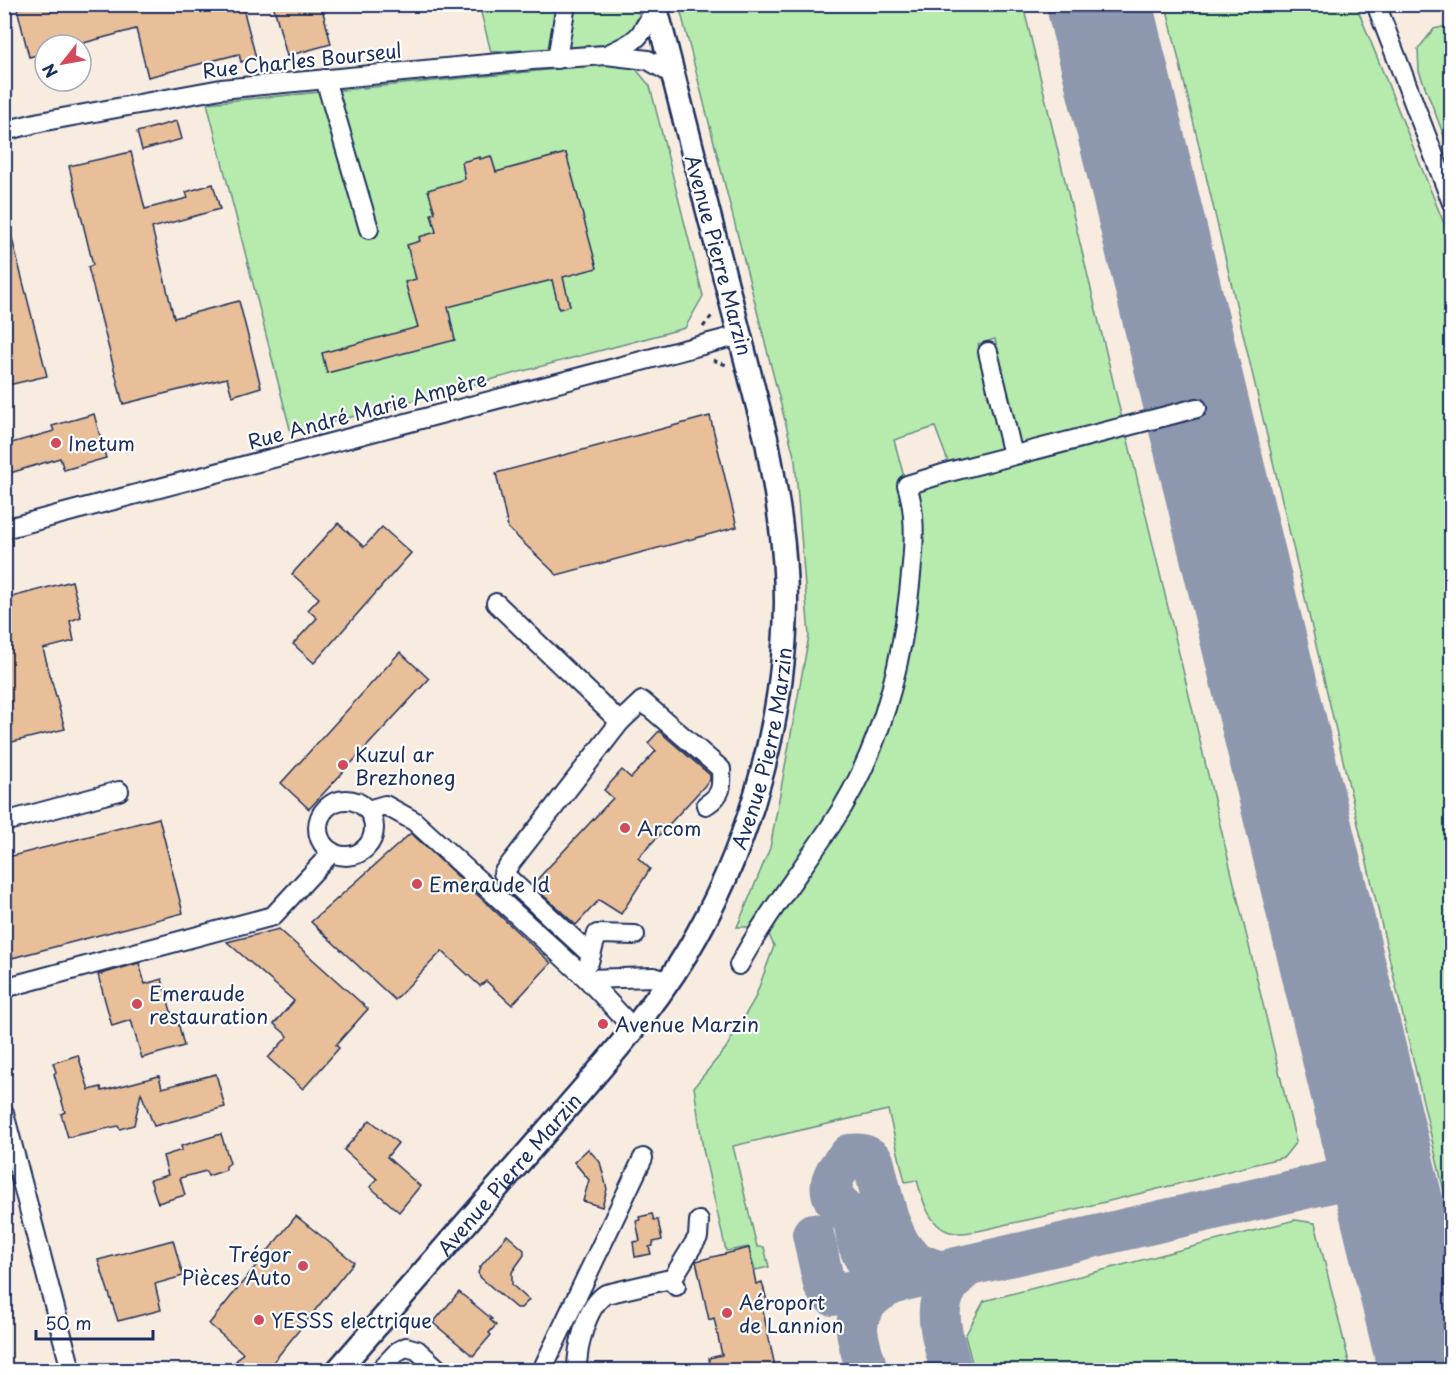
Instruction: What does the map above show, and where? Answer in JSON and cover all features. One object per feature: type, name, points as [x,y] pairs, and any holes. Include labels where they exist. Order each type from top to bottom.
[{"type":"main road","name":"Avenue Pierre Marzin","points":[[339,1371],[633,1028],[669,982],[699,933],[719,890],[754,803],[774,722],[784,642],[785,570],[778,501],[767,442],[655,6]]},
{"type":"street","points":[[557,59],[566,4]]},
{"type":"street","points":[[1376,4],[1452,203]]},
{"type":"street","name":"Rue Charles Bourseul","points":[[606,55],[636,40],[643,33],[655,6]]},
{"type":"street","name":"Rue Charles Bourseul","points":[[4,131],[40,122],[220,89],[532,60],[606,55],[648,60],[672,74]]},
{"type":"street","points":[[325,79],[369,229]]},
{"type":"street","name":"Rue André Marie Ampère","points":[[4,529],[740,335]]},
{"type":"street","points":[[988,352],[1013,455]]},
{"type":"street","points":[[738,964],[833,822],[864,767],[887,708],[904,640],[912,563],[913,505],[907,484],[1197,408]]},
{"type":"street","points":[[496,603],[620,722]]},
{"type":"street","points":[[590,954],[503,873],[620,722],[642,701],[721,770],[722,786],[716,799],[706,805]]},
{"type":"street","points":[[4,822],[118,791]]},
{"type":"street","points":[[353,800],[368,810],[374,828],[368,846],[351,856],[341,856],[324,846],[318,830],[318,821],[328,806],[335,802],[353,800]]},
{"type":"street","points":[[368,810],[385,805],[414,821],[587,979],[633,1028]]},
{"type":"street","points":[[374,828],[414,821]]},
{"type":"street","points":[[4,987],[273,916],[332,852]]},
{"type":"street","points":[[587,979],[590,954],[597,934],[634,935]]},
{"type":"street","points":[[587,979],[654,977],[669,982]]},
{"type":"street","points":[[4,1113],[71,1371]]},
{"type":"street","points":[[542,1371],[643,1158]]},
{"type":"street","points":[[578,1364],[590,1315],[606,1294],[639,1291],[666,1280],[674,1284],[698,1237],[699,1221]]},
{"type":"street","points":[[380,1371],[398,1351],[406,1347],[417,1350],[439,1371]]},
{"type":"shaded area","points":[[5,5],[1451,5],[1451,1370],[5,1370]]},
{"type":"green space","points":[[479,5],[637,5],[639,15],[628,36],[618,44],[491,52]]},
{"type":"green space","points":[[679,5],[1023,5],[1123,423],[1016,449],[991,351],[997,349],[995,339],[978,344],[1006,443],[1002,450],[949,464],[935,427],[894,440],[907,488],[907,597],[865,756],[756,927],[737,927],[770,848],[809,636],[795,460]]},
{"type":"green space","points":[[1166,5],[1356,5],[1451,241],[1451,1221]]},
{"type":"green space","points":[[1452,25],[1451,154],[1419,71],[1418,49],[1434,29]]},
{"type":"green space","points":[[630,62],[650,86],[703,296],[685,328],[291,433],[207,103]]},
{"type":"green space","points":[[1126,432],[1296,1142],[1284,1157],[1077,1209],[963,1233],[950,1232],[937,1224],[924,1203],[917,1180],[905,1182],[888,1110],[733,1146],[757,1247],[764,1247],[769,1267],[755,1270],[748,1247],[726,1251],[703,1149],[694,1087],[726,1048],[755,998],[774,946],[766,928],[894,699],[913,486]]},
{"type":"green space","points":[[1295,1220],[1315,1223],[1351,1370],[974,1370],[965,1336],[984,1301]]},
{"type":"building","points":[[16,4],[242,4],[256,58],[241,62],[239,54],[148,77],[136,29],[93,40],[93,33],[33,33],[33,56],[29,57]]},
{"type":"building","points":[[273,4],[321,4],[331,44],[287,56]]},
{"type":"building","points":[[177,121],[182,139],[142,150],[137,132]]},
{"type":"building","points":[[131,152],[145,209],[188,198],[186,192],[213,184],[220,209],[152,228],[174,318],[239,301],[261,387],[232,396],[227,378],[123,404],[88,267],[93,265],[69,166]]},
{"type":"building","points":[[566,153],[597,268],[563,277],[570,306],[559,309],[552,280],[448,307],[455,340],[327,373],[322,353],[418,327],[405,282],[416,279],[407,245],[420,241],[419,237],[436,232],[431,214],[435,213],[428,190],[465,179],[462,162],[480,157],[480,159],[491,156],[496,172]]},
{"type":"building","points":[[9,227],[47,376],[4,386],[4,228]]},
{"type":"building","name":"Inetum","points":[[94,414],[106,458],[64,470],[60,458],[10,473],[4,454],[4,445],[54,431],[52,426]]},
{"type":"building","points":[[710,416],[737,527],[557,575],[508,528],[496,473]]},
{"type":"building","points":[[338,523],[364,547],[382,527],[411,553],[314,663],[293,644],[317,618],[308,610],[319,598],[292,574]]},
{"type":"building","points":[[72,581],[81,617],[70,621],[74,641],[43,649],[65,729],[4,744],[4,599]]},
{"type":"building","points":[[400,652],[429,679],[309,809],[281,783]]},
{"type":"building","name":"Arcom","points":[[659,731],[710,775],[710,780],[638,858],[650,869],[621,914],[599,900],[576,925],[532,885],[613,798],[604,790],[622,770],[631,778],[656,751],[648,743]]},
{"type":"building","points":[[159,818],[183,913],[12,958],[4,925],[4,858]]},
{"type":"building","name":"Emeraude Id","points":[[411,833],[551,963],[512,1005],[486,981],[480,986],[442,951],[395,1000],[311,922]]},
{"type":"building","points":[[279,929],[368,1009],[336,1045],[339,1048],[303,1089],[268,1058],[288,1036],[274,1024],[294,1001],[227,942]]},
{"type":"building","name":"Emeraude restauration","points":[[139,963],[145,984],[162,979],[172,1015],[176,1014],[184,1046],[142,1058],[131,1020],[112,1026],[98,975]]},
{"type":"building","points":[[78,1055],[89,1090],[101,1087],[102,1091],[159,1076],[162,1088],[216,1074],[225,1107],[154,1126],[141,1093],[134,1125],[120,1129],[118,1126],[68,1137],[61,1114],[65,1112],[53,1063]]},
{"type":"building","points":[[370,1120],[398,1143],[387,1157],[420,1186],[399,1212],[370,1187],[377,1179],[344,1150]]},
{"type":"building","points":[[221,1134],[230,1163],[226,1166],[226,1170],[208,1176],[206,1171],[180,1178],[185,1195],[158,1203],[150,1180],[168,1175],[163,1156],[182,1150],[181,1146]]},
{"type":"building","points":[[588,1149],[600,1162],[607,1189],[602,1207],[583,1201],[589,1180],[574,1162]]},
{"type":"building","points":[[652,1214],[654,1220],[658,1220],[662,1240],[653,1242],[653,1246],[649,1247],[651,1254],[635,1257],[633,1242],[640,1241],[636,1221],[640,1220],[639,1217]]},
{"type":"building","points":[[296,1216],[354,1262],[266,1371],[248,1371],[236,1361],[243,1353],[209,1324]]},
{"type":"building","points":[[507,1235],[524,1250],[524,1255],[512,1272],[512,1285],[529,1300],[521,1308],[516,1308],[478,1273],[480,1267]]},
{"type":"building","points":[[173,1240],[183,1276],[155,1284],[161,1310],[118,1321],[98,1260]]},
{"type":"building","name":"Aéroport de Lannion","points":[[749,1248],[756,1284],[762,1282],[767,1301],[761,1302],[776,1371],[711,1371],[709,1358],[722,1355],[714,1318],[709,1320],[696,1261]]},
{"type":"building","points":[[459,1292],[492,1319],[490,1320],[496,1325],[489,1333],[491,1335],[473,1356],[433,1323]]},
{"type":"taxiway","points":[[1340,1180],[1355,1168],[1364,1156],[1369,1142],[1371,1124]]},
{"type":"taxiway","points":[[900,1281],[880,1273],[870,1264],[857,1240],[852,1218],[839,1205],[832,1192],[834,1176],[850,1155],[862,1155],[873,1161],[886,1214],[904,1251],[919,1264],[942,1272]]},
{"type":"taxiway","points":[[867,1370],[857,1333],[858,1319],[871,1297],[900,1281],[1340,1180],[1360,1182],[1373,1188],[1379,1193],[1394,1217]]},
{"type":"taxiway","points":[[813,1234],[824,1284],[833,1295],[893,1283]]},
{"type":"taxiway","points":[[951,1370],[941,1327],[941,1302],[945,1290],[966,1267]]},
{"type":"runway","points":[[1099,4],[1431,1370]]},
{"type":"place","name":"Inetum","points":[[56,443]]},
{"type":"place","name":"Kuzul ar Brezhoneg","points":[[343,765]]},
{"type":"place","name":"Arcom","points":[[625,828]]},
{"type":"place","name":"Emeraude Id","points":[[417,884]]},
{"type":"place","name":"Emeraude restauration","points":[[137,1004]]},
{"type":"place","name":"Avenue Marzin","points":[[603,1024]]},
{"type":"place","name":"Trégor Pièces Auto","points":[[303,1266]]},
{"type":"place","name":"Aéroport de Lannion","points":[[727,1313]]},
{"type":"place","name":"YESSS electrique","points":[[259,1320]]}]
